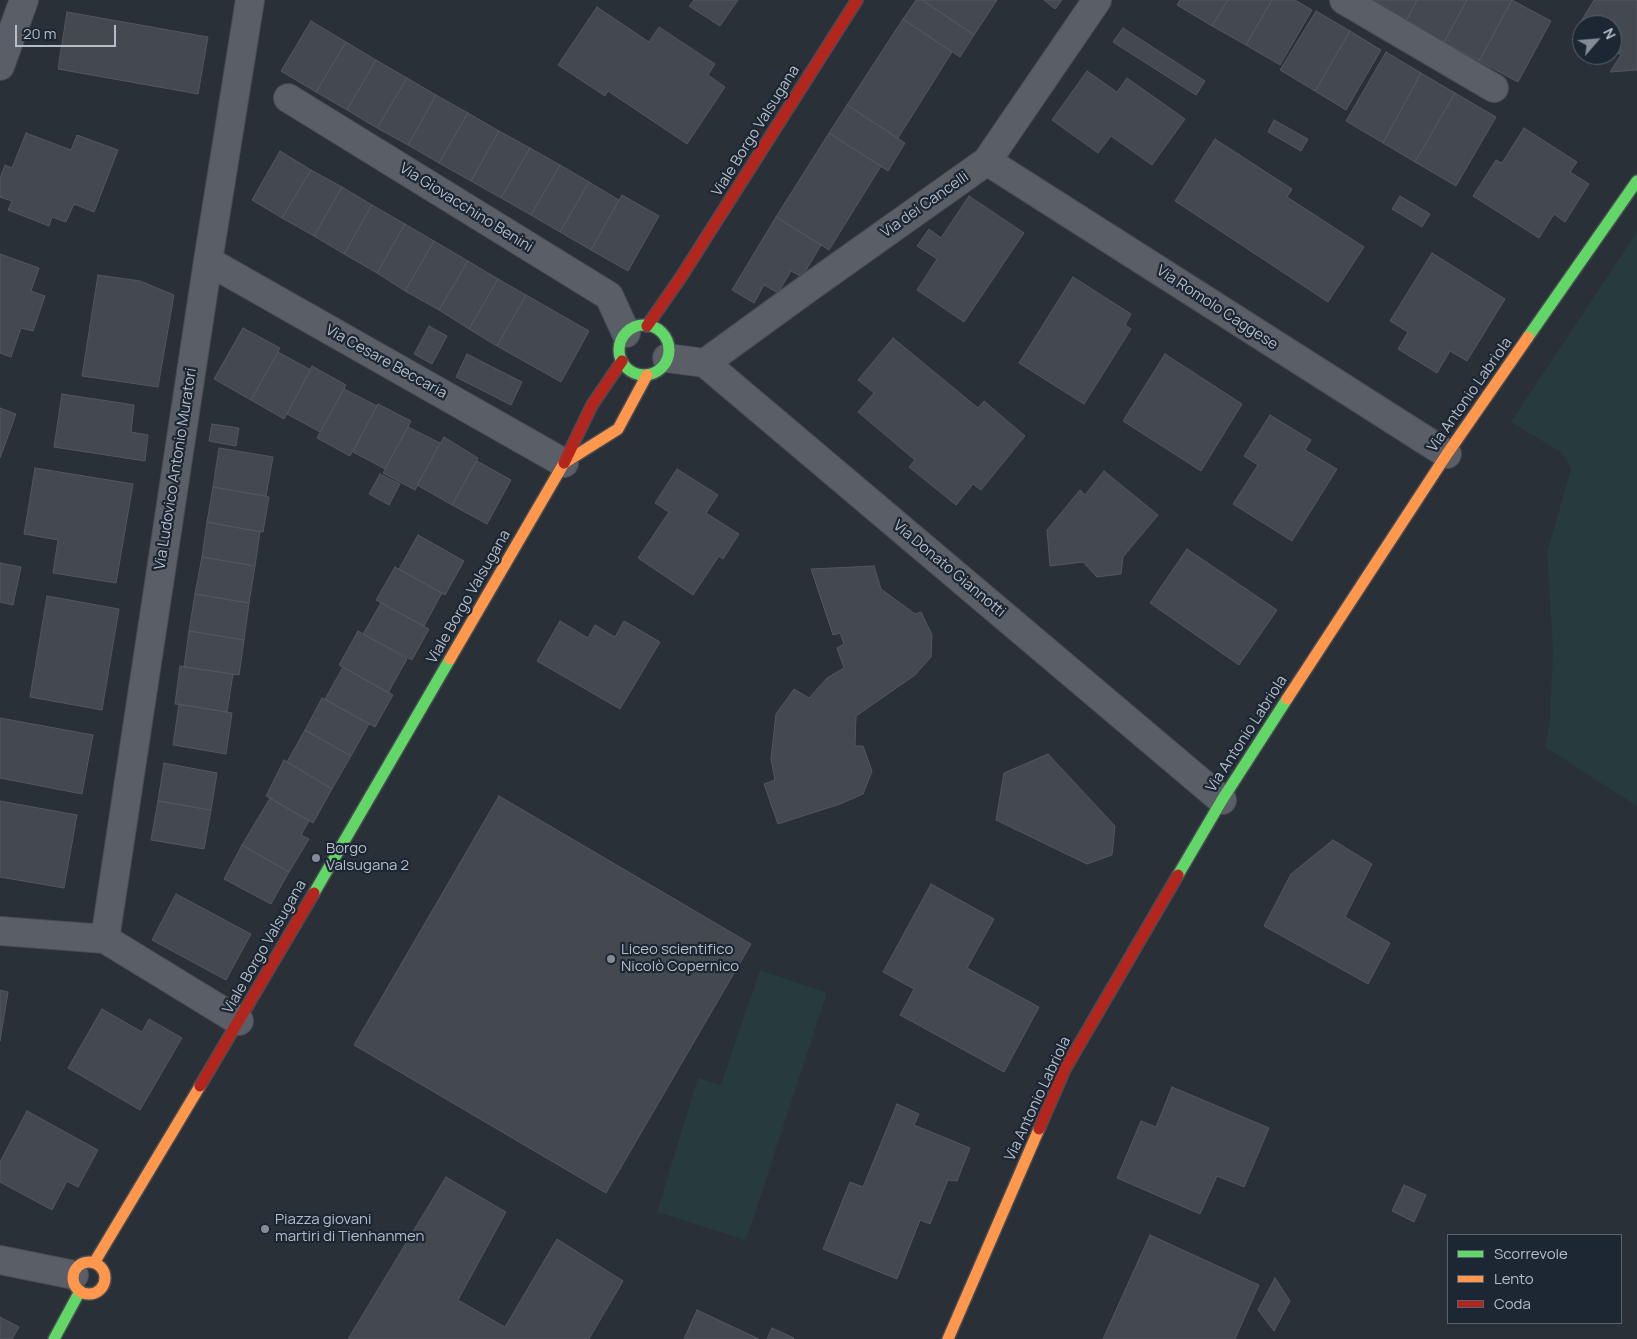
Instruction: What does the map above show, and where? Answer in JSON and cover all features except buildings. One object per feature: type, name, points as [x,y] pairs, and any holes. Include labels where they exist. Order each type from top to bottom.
[{"type":"main road","name":"Viale Borgo Valsugana","points":[[54,1339],[83,1276],[239,1021],[564,463],[592,406],[622,361],[620,346],[681,277],[857,0]]},
{"type":"main road","name":"Via Antonio Labriola","points":[[948,1339],[1065,1069],[1222,800],[1447,454],[1637,182]]},
{"type":"main road","name":"Viale Borgo Valsugana","points":[[564,463],[618,429],[662,341],[681,277]]},
{"type":"main road","points":[[622,361],[632,372],[662,341],[655,328],[636,329]]},
{"type":"street","points":[[0,66],[24,0]]},
{"type":"street","name":"Via Ludovico Antonio Muratori","points":[[105,939],[208,261],[250,0]]},
{"type":"street","name":"Via dei Cancelli","points":[[705,363],[987,161],[1096,0]]},
{"type":"street","points":[[1344,0],[1494,88]]},
{"type":"street","name":"Via Giovacchino Benini","points":[[288,98],[609,296],[636,329]]},
{"type":"street","name":"Via Romolo Caggese","points":[[987,161],[1447,454]]},
{"type":"street","name":"Via Cesare Beccaria","points":[[208,261],[564,463]]},
{"type":"street","points":[[662,341],[705,363]]},
{"type":"street","name":"Via Donato Giannotti","points":[[705,363],[1222,800]]},
{"type":"street","points":[[0,931],[105,939],[239,1021]]},
{"type":"street","points":[[0,1260],[83,1276]]},
{"type":"green space","points":[[1637,232],[1637,806],[1545,747],[1550,719],[1553,649],[1547,553],[1571,469],[1562,453],[1511,422]]},
{"type":"green space","points":[[760,970],[827,993],[746,1240],[657,1212],[698,1078],[721,1085]]},
{"type":"traffic: fast","points":[[1528,337],[1637,181]]},
{"type":"traffic: fast","points":[[644,325],[653,327],[664,336],[669,350],[667,359],[658,370],[644,375],[635,373],[624,364],[619,350],[621,341],[630,330],[644,325]]},
{"type":"traffic: fast","points":[[314,893],[450,659]]},
{"type":"traffic: fast","points":[[1178,875],[1222,800],[1287,699]]},
{"type":"traffic: fast","points":[[54,1339],[80,1291]]},
{"type":"traffic: slow","points":[[1287,699],[1447,454],[1528,337]]},
{"type":"traffic: slow","points":[[564,463],[618,429],[647,375]]},
{"type":"traffic: slow","points":[[450,659],[564,463]]},
{"type":"traffic: slow","points":[[94,1263],[200,1086]]},
{"type":"traffic: slow","points":[[948,1339],[1039,1129]]},
{"type":"traffic: slow","points":[[89,1262],[95,1263],[100,1267],[104,1272],[105,1278],[104,1284],[100,1289],[95,1293],[89,1294],[83,1293],[78,1289],[74,1284],[73,1278],[74,1272],[78,1267],[83,1263],[89,1262]]},
{"type":"traffic: jam","points":[[647,326],[681,277],[857,0]]},
{"type":"traffic: jam","points":[[564,463],[592,405],[622,361]]},
{"type":"traffic: jam","points":[[1039,1129],[1065,1069],[1178,875]]},
{"type":"traffic: jam","points":[[200,1086],[314,893]]},
{"type":"place","name":"Borgo Valsugana 2","points":[[316,858]]},
{"type":"place","name":"Liceo scientifico Nicolò Copernico","points":[[611,959]]},
{"type":"place","name":"Piazza giovani martiri di Tienhanmen","points":[[265,1229]]}]
